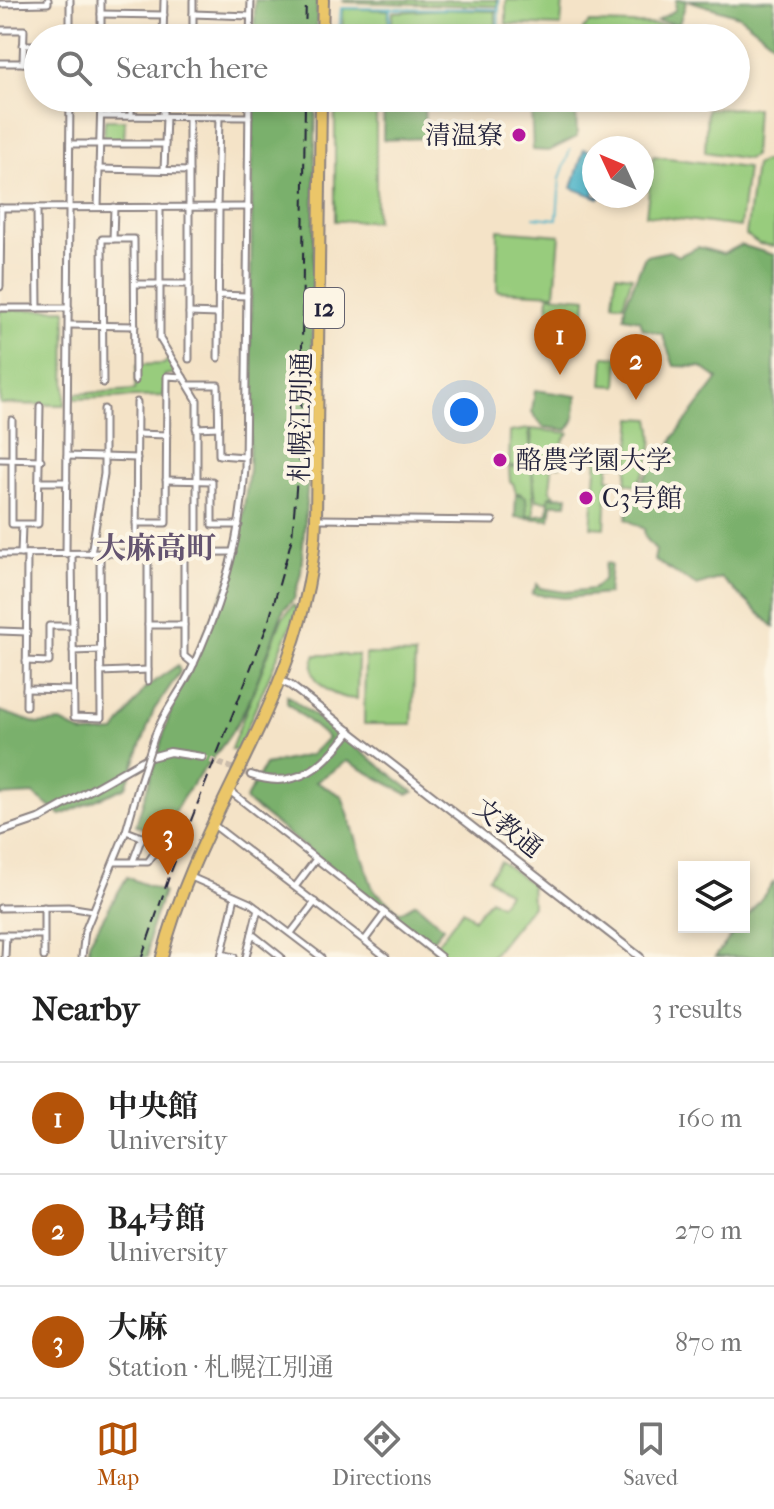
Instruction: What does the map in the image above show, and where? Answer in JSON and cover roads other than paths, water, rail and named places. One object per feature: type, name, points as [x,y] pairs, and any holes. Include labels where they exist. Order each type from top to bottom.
[{"type":"highway","points":[[325,24],[326,0]]},
{"type":"highway","name":"札幌江別通","points":[[162,957],[191,877],[281,681],[308,597],[318,519],[324,112]]},
{"type":"street","points":[[0,4],[48,3],[48,0]]},
{"type":"street","points":[[70,0],[70,24]]},
{"type":"street","points":[[101,0],[101,24]]},
{"type":"street","points":[[164,0],[164,24]]},
{"type":"street","points":[[193,0],[193,24]]},
{"type":"street","points":[[250,24],[251,0]]},
{"type":"street","points":[[101,14],[164,15]]},
{"type":"street","points":[[193,14],[250,16]]},
{"type":"street","points":[[0,30],[24,30],[23,63],[0,63]]},
{"type":"street","points":[[70,112],[67,482],[74,717],[101,718],[100,554]]},
{"type":"street","points":[[98,207],[101,112]]},
{"type":"street","points":[[164,112],[164,170]]},
{"type":"street","points":[[82,957],[84,936],[126,831],[155,735],[194,664],[233,552],[239,525],[246,457],[249,112]]},
{"type":"street","points":[[101,116],[249,117]]},
{"type":"street","points":[[189,117],[189,359]]},
{"type":"street","points":[[218,358],[219,117]]},
{"type":"street","points":[[70,144],[165,144]]},
{"type":"street","points":[[99,169],[189,171]]},
{"type":"street","points":[[113,239],[114,207]]},
{"type":"street","points":[[160,207],[160,339],[197,400],[197,552]]},
{"type":"street","points":[[0,287],[1,208],[250,207]]},
{"type":"street","points":[[37,208],[38,308]]},
{"type":"street","points":[[103,383],[102,239],[134,239],[135,381]]},
{"type":"street","points":[[135,284],[189,284]]},
{"type":"street","points":[[218,295],[247,296]]},
{"type":"street","points":[[0,308],[69,308]]},
{"type":"street","points":[[189,313],[218,314]]},
{"type":"street","points":[[69,325],[135,326]]},
{"type":"street","points":[[136,523],[166,523],[167,376],[183,377]]},
{"type":"street","points":[[188,385],[218,385],[219,455],[246,457]]},
{"type":"street","points":[[136,554],[137,402]]},
{"type":"street","points":[[12,420],[12,524],[38,524],[40,406]]},
{"type":"street","points":[[91,554],[104,457],[104,409]]},
{"type":"street","points":[[196,428],[219,427]]},
{"type":"street","points":[[137,434],[167,435]]},
{"type":"street","points":[[67,456],[137,458]]},
{"type":"street","points":[[0,459],[41,460]]},
{"type":"street","points":[[166,480],[212,481],[212,525],[239,525]]},
{"type":"street","points":[[40,482],[67,482]]},
{"type":"street","points":[[318,519],[493,521]]},
{"type":"street","points":[[22,525],[27,632],[26,706]]},
{"type":"street","points":[[184,552],[185,660],[194,664]]},
{"type":"street","points":[[0,554],[233,552]]},
{"type":"street","points":[[148,553],[148,681]]},
{"type":"street","points":[[148,625],[184,625]]},
{"type":"street","points":[[26,661],[49,662],[49,626],[73,626]]},
{"type":"street","points":[[0,631],[27,632]]},
{"type":"street","points":[[73,651],[101,650]]},
{"type":"street","points":[[101,672],[148,670]]},
{"type":"street","name":"文教通","points":[[281,681],[350,731],[640,957]]},
{"type":"street","points":[[26,689],[73,690]]},
{"type":"street","points":[[251,775],[280,780],[308,774],[328,760],[350,731]]},
{"type":"street","points":[[0,832],[41,818],[147,758],[170,752],[202,757]]},
{"type":"street","points":[[231,792],[441,957]]},
{"type":"street","points":[[215,826],[381,955]]},
{"type":"street","points":[[114,862],[150,862],[155,852],[155,842],[126,831]]},
{"type":"street","points":[[133,861],[142,837]]},
{"type":"street","points":[[295,887],[316,859]]},
{"type":"street","points":[[191,877],[258,909],[321,957]]},
{"type":"street","points":[[234,957],[221,955],[235,897]]},
{"type":"street","points":[[291,933],[315,902]]},
{"type":"street","points":[[0,908],[44,907],[93,911]]},
{"type":"street","points":[[44,907],[44,957]]},
{"type":"street","points":[[246,957],[258,909]]},
{"type":"street","points":[[365,940],[385,913]]},
{"type":"street","points":[[252,934],[281,957]]},
{"type":"street","points":[[5,957],[3,935],[43,935]]},
{"type":"water","points":[[582,156],[582,192],[572,188]]},
{"type":"waterway","points":[[498,24],[499,0]]},
{"type":"waterway","points":[[340,24],[341,8],[498,9]]},
{"type":"waterway","points":[[389,24],[390,8]]},
{"type":"waterway","points":[[534,217],[557,219],[560,178],[570,150]]},
{"type":"tunnel","points":[[202,757],[251,775]]},
{"type":"railway","points":[[305,24],[306,0]]},
{"type":"railway","points":[[142,957],[170,874],[268,624],[292,538],[301,429],[305,112]]},
{"type":"place","name":"清温寮","points":[[519,135]]},
{"type":"place","name":"中央館","points":[[560,375]]},
{"type":"place","name":"B4号館","points":[[636,400]]},
{"type":"place","name":"酪農学園大学","points":[[500,460]]},
{"type":"place","name":"C3号館","points":[[586,498]]},
{"type":"place","name":"大麻","points":[[168,875]]},
{"type":"district","name":"大麻高町","points":[[156,548]]}]
